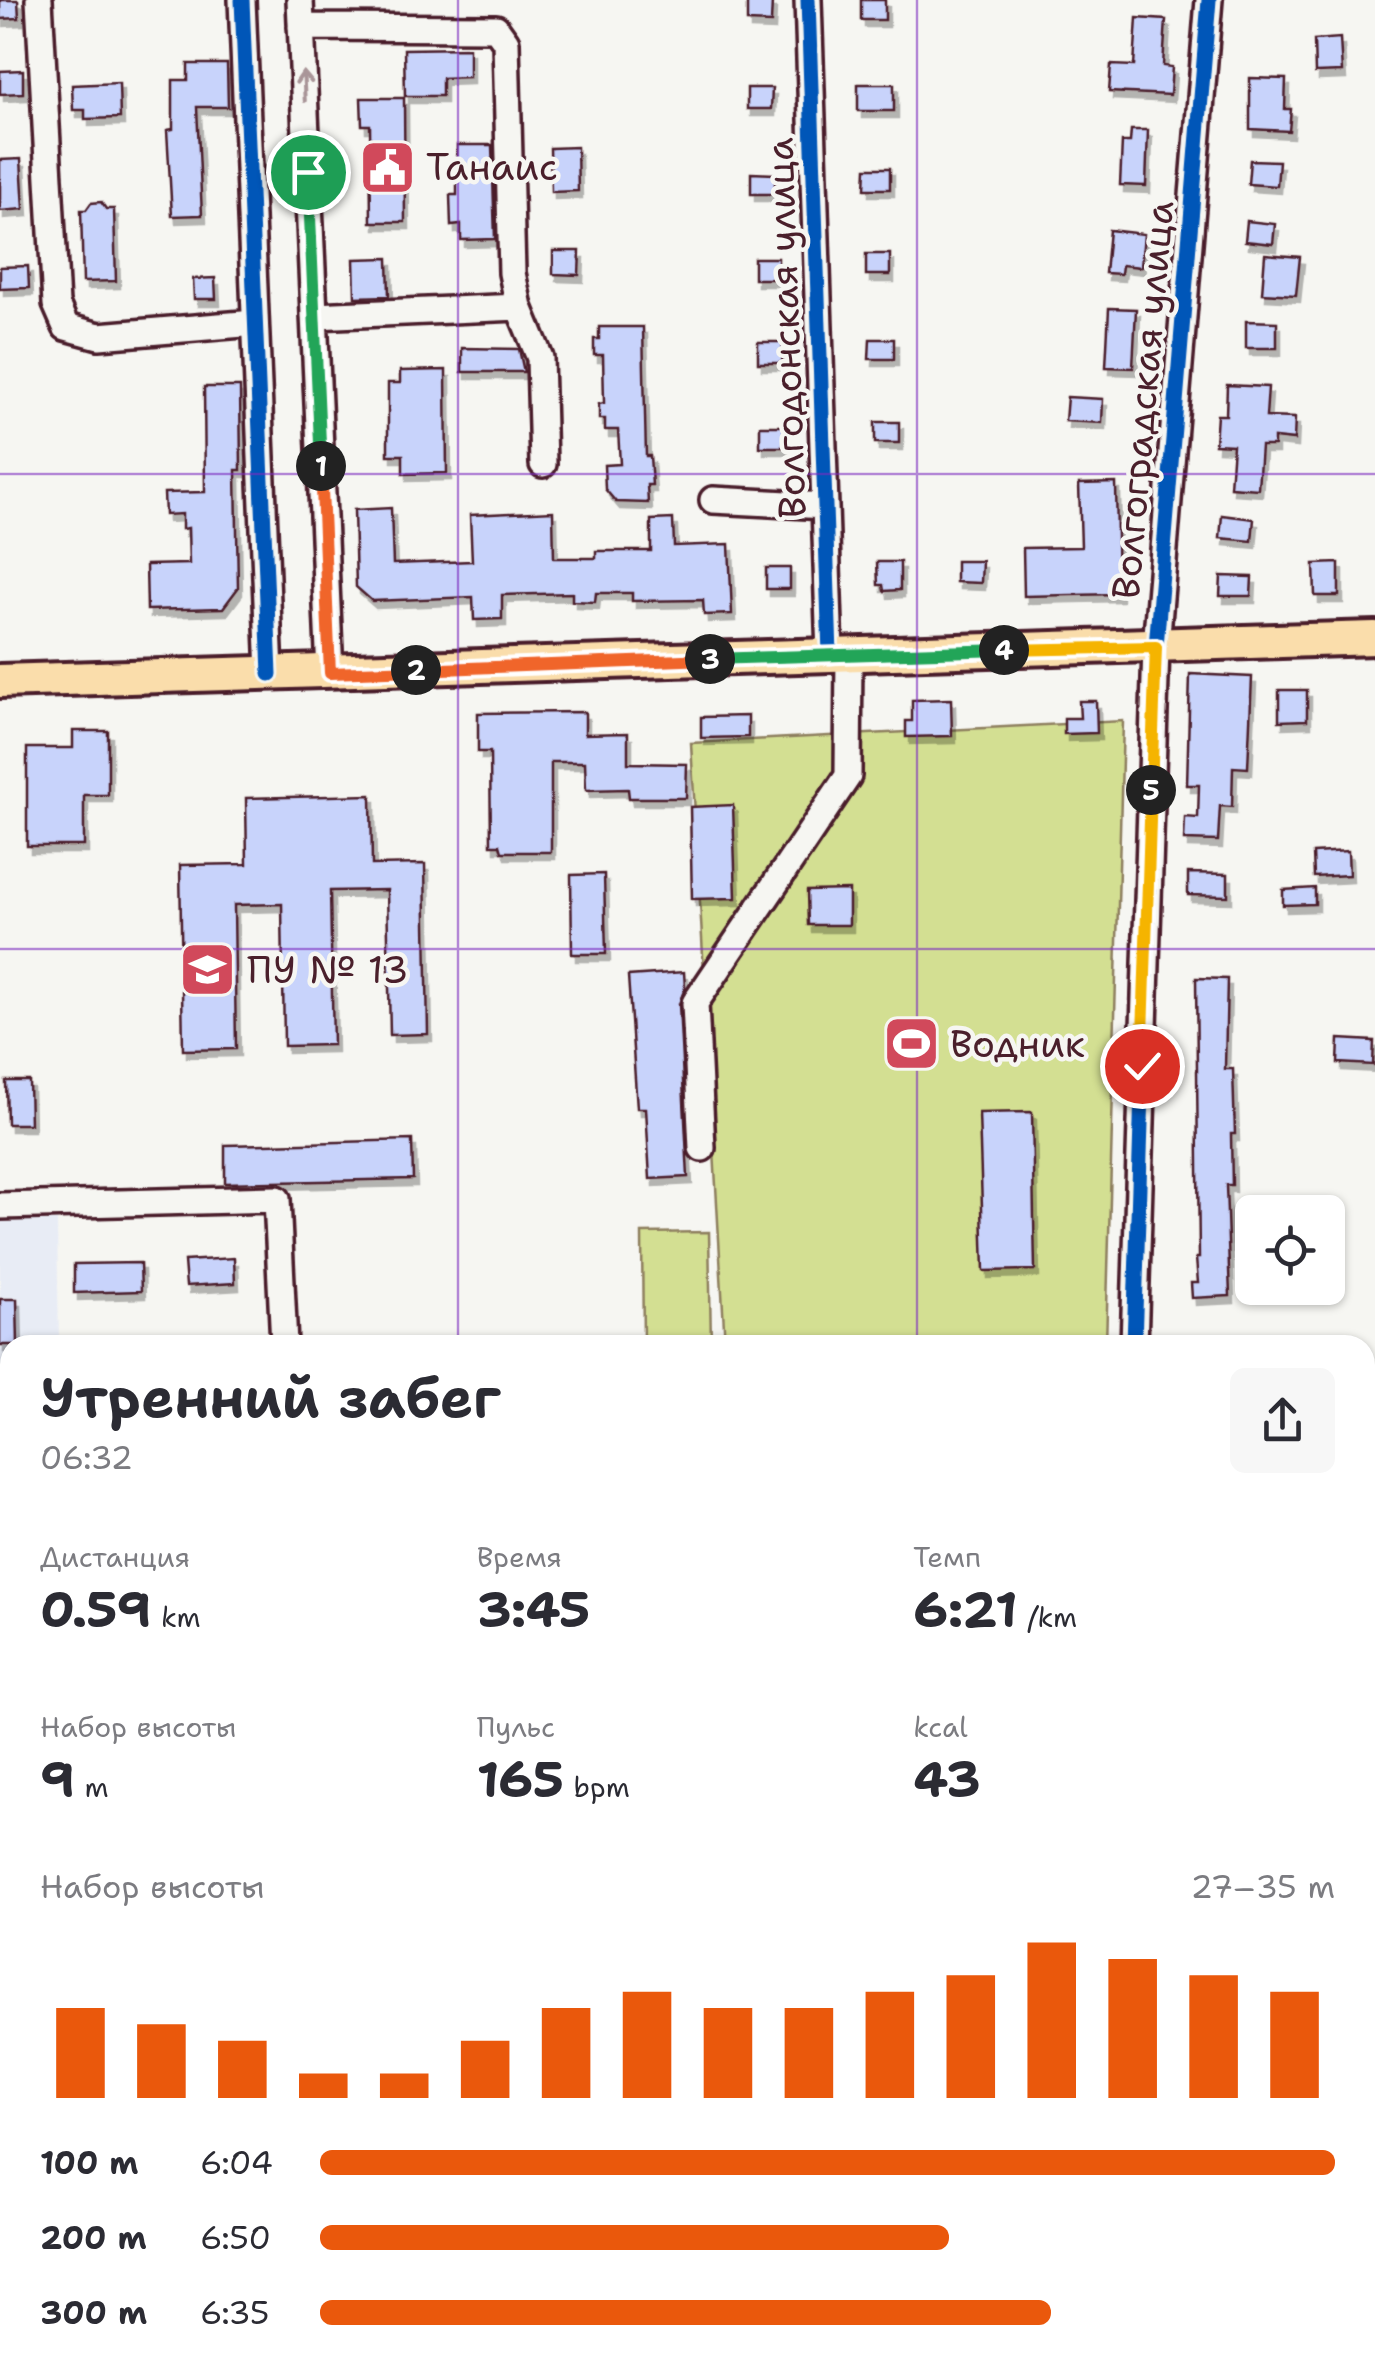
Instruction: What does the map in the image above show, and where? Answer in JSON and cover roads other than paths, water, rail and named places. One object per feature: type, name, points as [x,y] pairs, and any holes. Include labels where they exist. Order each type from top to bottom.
[{"type":"main road","points":[[0,681],[1375,638]]},
{"type":"street","points":[[39,0],[56,304],[66,327],[99,336],[255,323]]},
{"type":"street","points":[[242,0],[270,674]]},
{"type":"street","points":[[300,0],[330,673]]},
{"type":"street","name":"Волгодонская улица","points":[[702,1148],[695,1003],[848,776],[825,506],[808,0]]},
{"type":"street","name":"Волгоградская улица","points":[[1134,1335],[1156,647],[1209,0]]},
{"type":"street","points":[[302,27],[496,28],[506,42],[512,273],[519,307],[540,358],[543,464]]},
{"type":"street","points":[[314,316],[519,307]]},
{"type":"street","points":[[714,500],[825,506]]},
{"type":"street","points":[[0,1206],[277,1199],[284,1335]]},
{"type":"place","name":"Танаис","points":[[387,167]]},
{"type":"place","name":"ПУ № 13","points":[[208,970]]},
{"type":"place","name":"Водник","points":[[911,1044]]}]
